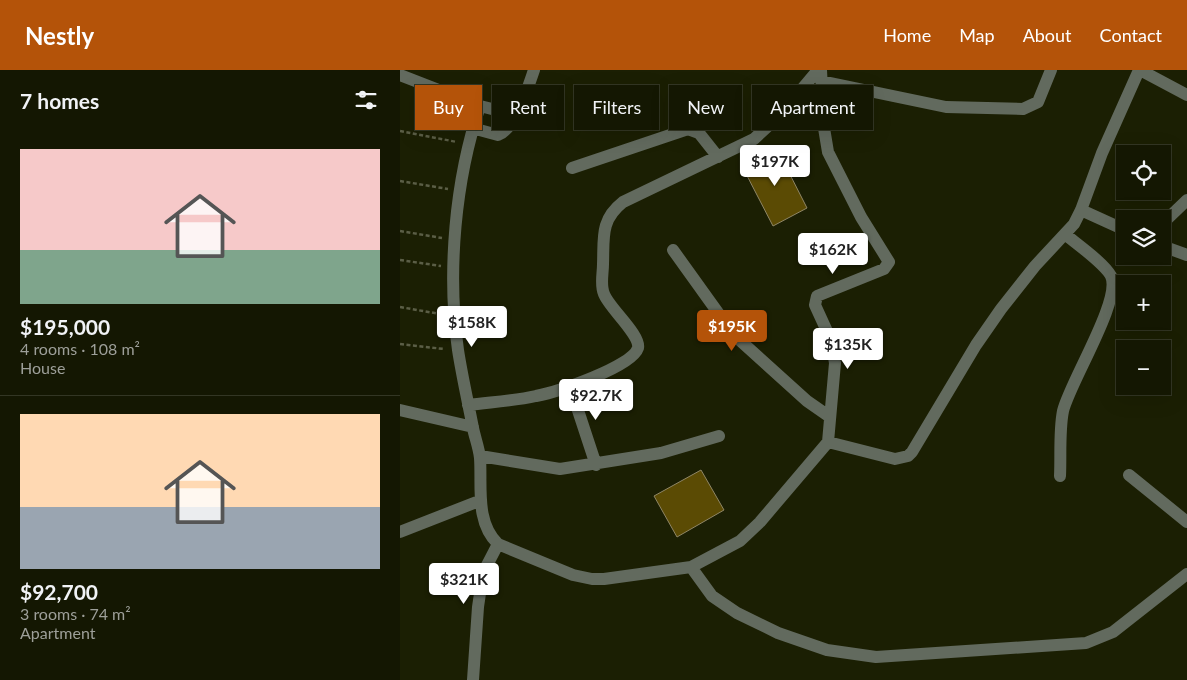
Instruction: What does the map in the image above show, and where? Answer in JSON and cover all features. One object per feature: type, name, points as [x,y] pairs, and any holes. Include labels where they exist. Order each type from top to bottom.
[{"type":"street","points":[[528,85],[534,70]]},
{"type":"street","points":[[820,74],[946,107],[1023,109],[1038,102],[1051,70]]},
{"type":"street","points":[[828,442],[895,459],[908,456],[976,345],[1001,309],[1036,266],[1066,235],[1081,210],[1102,153],[1140,70],[1187,95]]},
{"type":"street","points":[[468,405],[536,396],[570,386],[596,377],[632,356],[637,349],[637,337],[616,314],[604,294],[602,253],[609,216],[623,202],[718,157],[764,132],[820,74]]},
{"type":"street","points":[[472,130],[459,192],[455,268],[455,316],[458,350],[480,456],[479,501],[491,537],[498,544],[573,575],[592,579],[691,567],[740,541],[760,522],[828,442],[835,363],[830,340],[815,306],[815,299],[817,296],[884,269],[889,262],[861,217],[828,152],[820,74]]},
{"type":"street","points":[[400,75],[426,85]]},
{"type":"street","points":[[572,168],[688,128],[699,133],[718,157]]},
{"type":"street","points":[[482,130],[501,134],[504,130]]},
{"type":"street","points":[[1171,215],[1187,200]]},
{"type":"street","points":[[1081,210],[1116,226]]},
{"type":"street","points":[[1060,476],[1063,412],[1105,315],[1112,289],[1111,276],[1066,235]]},
{"type":"street","points":[[1171,249],[1187,255]]},
{"type":"street","points":[[673,250],[734,335],[807,401],[830,417]]},
{"type":"street","points":[[570,386],[596,465]]},
{"type":"street","points":[[400,410],[473,427]]},
{"type":"street","points":[[480,456],[560,469],[596,465],[661,453],[719,436]]},
{"type":"street","points":[[1129,474],[1187,522]]},
{"type":"street","points":[[400,532],[479,501]]},
{"type":"street","points":[[473,680],[478,608],[483,573],[498,544]]},
{"type":"street","points":[[691,567],[712,596],[737,613],[778,633],[827,650],[876,657],[1086,643],[1113,632],[1187,574]]},
{"type":"path","points":[[400,132],[469,144]]},
{"type":"path","points":[[400,181],[459,192]]},
{"type":"path","points":[[400,231],[456,240]]},
{"type":"path","points":[[400,260],[455,268]]},
{"type":"path","points":[[400,307],[455,316]]},
{"type":"path","points":[[400,344],[458,350]]},
{"type":"building","points":[[777,149],[807,208],[773,226],[742,166]]},
{"type":"building","points":[[701,470],[724,510],[677,537],[654,496]]}]
